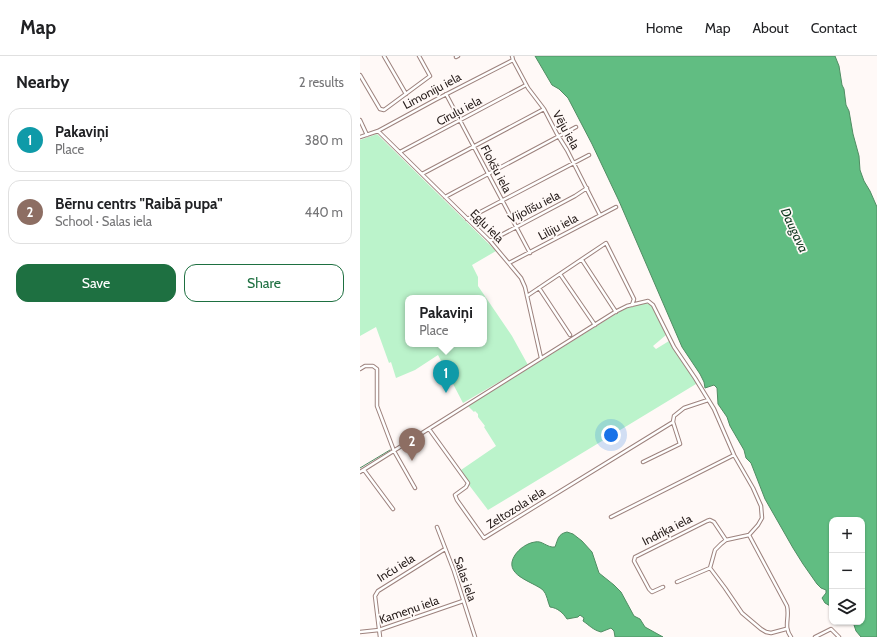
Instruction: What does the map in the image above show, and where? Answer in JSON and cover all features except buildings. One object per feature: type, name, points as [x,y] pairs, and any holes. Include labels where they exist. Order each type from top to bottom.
[{"type":"street","points":[[384,56],[406,94]]},
{"type":"street","points":[[360,75],[382,111],[430,76],[419,56]]},
{"type":"street","name":"Vēju iela","points":[[512,56],[526,85],[544,109],[574,162],[600,215]]},
{"type":"street","name":"Limoniju iela","points":[[360,137],[378,132],[446,94],[513,60]]},
{"type":"street","name":"Cīruļu iela","points":[[400,152],[526,85]]},
{"type":"street","name":"Flokšu iela","points":[[446,94],[530,253]]},
{"type":"street","points":[[422,174],[544,109]]},
{"type":"street","points":[[360,120],[367,135]]},
{"type":"street","points":[[445,197],[576,126]]},
{"type":"street","name":"Egļu iela","points":[[378,132],[490,241],[523,282],[541,358]]},
{"type":"street","points":[[467,219],[589,154]]},
{"type":"street","name":"Vijolīšu iela","points":[[490,241],[575,196],[587,188]]},
{"type":"street","name":"Liliju iela","points":[[509,263],[616,207]]},
{"type":"street","points":[[527,296],[606,243],[634,299],[632,305]]},
{"type":"street","points":[[582,260],[616,312]]},
{"type":"street","points":[[560,274],[595,325]]},
{"type":"street","points":[[539,288],[570,335]]},
{"type":"street","points":[[360,472],[616,312],[645,301],[651,303],[674,347],[714,409],[734,455],[754,488],[761,506],[761,521],[749,535],[726,540],[715,550],[710,568]]},
{"type":"street","points":[[360,369],[365,366],[373,366],[377,369],[377,406],[394,451],[415,488]]},
{"type":"street","points":[[643,462],[675,448],[680,444],[673,422],[674,416],[684,408],[708,400]]},
{"type":"street","name":"Zeltozola iela","points":[[429,429],[468,483],[466,487],[455,495],[484,538],[673,422]]},
{"type":"street","points":[[610,517],[734,455]]},
{"type":"street","points":[[364,470],[393,509]]},
{"type":"street","name":"Indriķa iela","points":[[663,587],[652,592],[649,589],[634,561],[635,557],[710,520],[714,522],[726,540]]},
{"type":"street","name":"Salas iela","points":[[437,527],[464,601],[475,637]]},
{"type":"street","points":[[749,535],[787,606],[788,614],[786,629],[791,637]]},
{"type":"street","name":"Inču iela","points":[[380,637],[374,596],[378,591],[445,549]]},
{"type":"street","points":[[710,568],[742,613],[761,629],[771,633],[786,629]]},
{"type":"street","points":[[677,582],[710,568]]},
{"type":"street","name":"Kameņu iela","points":[[360,632],[379,630],[464,601]]},
{"type":"street","points":[[815,637],[831,629],[839,637]]},
{"type":"shaded area","points":[[377,134],[496,251],[472,265],[478,277],[478,286],[484,295],[405,295],[405,347],[487,347],[487,299],[512,336],[528,365],[463,403],[438,355],[415,370],[396,378],[376,327],[360,336],[360,140]]},
{"type":"shaded area","points":[[645,303],[654,307],[666,335],[653,346],[656,349],[669,341],[697,383],[488,510],[469,485],[461,470],[496,446],[484,427],[485,426],[478,417],[478,414],[468,406],[624,309]]},
{"type":"water","name":"Daugava","points":[[535,56],[835,56],[839,66],[846,105],[849,111],[859,156],[860,170],[877,207],[877,637],[861,637],[856,631],[854,625],[865,625],[865,517],[829,517],[829,605],[825,603],[822,598],[826,593],[826,590],[817,584],[803,564],[765,499],[751,463],[746,458],[744,450],[730,426],[727,417],[718,404],[717,388],[714,385],[705,388],[700,374],[682,347],[619,201],[592,144],[568,98],[559,89],[552,85]]},
{"type":"water","points":[[567,532],[573,534],[582,541],[592,552],[599,573],[621,592],[634,616],[640,619],[645,627],[663,637],[615,637],[614,631],[611,628],[601,632],[593,629],[583,621],[584,618],[580,615],[578,617],[567,619],[560,611],[550,607],[546,594],[543,590],[520,577],[512,568],[512,562],[515,555],[526,545],[538,542],[555,547],[560,536]]},
{"type":"waterway","points":[[360,468],[390,450]]},
{"type":"place","name":"Pakaviņi","points":[[446,393]]},
{"type":"place","name":"Bērnu centrs \"Raibā pupa\"","points":[[412,461]]}]
